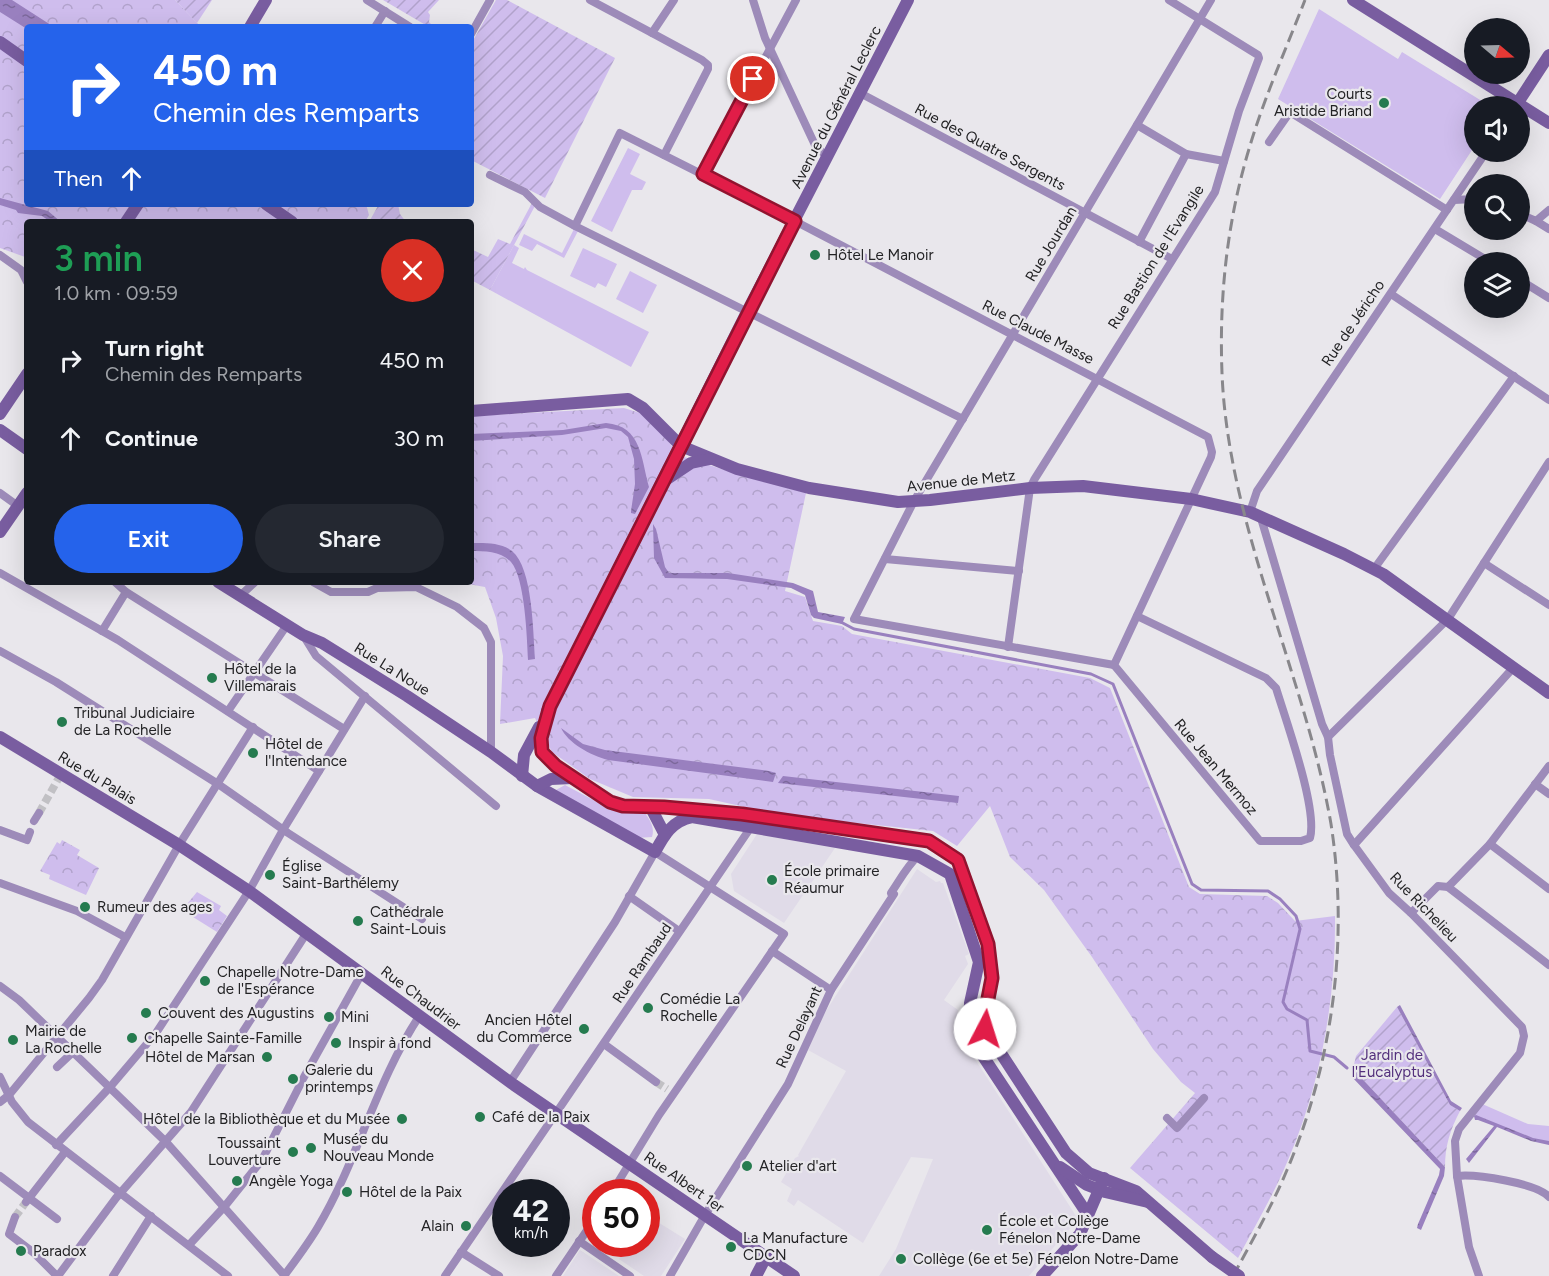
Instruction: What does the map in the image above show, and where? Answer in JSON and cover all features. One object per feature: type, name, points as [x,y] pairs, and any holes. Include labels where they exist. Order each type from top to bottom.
[{"type":"street","points":[[252,24],[266,0]]},
{"type":"street","points":[[367,0],[405,24]]},
{"type":"street","points":[[474,29],[490,0]]},
{"type":"street","points":[[590,0],[708,65],[664,155]]},
{"type":"street","points":[[652,33],[674,0]]},
{"type":"street","points":[[753,0],[770,48],[815,145],[827,157]]},
{"type":"street","points":[[703,174],[796,0]]},
{"type":"street","name":"Avenue du Général Leclerc","points":[[522,776],[524,754],[748,310],[908,0]]},
{"type":"street","points":[[1169,0],[1199,19]]},
{"type":"street","name":"Rue Jourdan","points":[[1008,647],[854,620],[914,501],[1210,0]]},
{"type":"street","points":[[1353,0],[1502,96]]},
{"type":"street","points":[[377,24],[385,11]]},
{"type":"street","name":"Rue Bastion de l'Evangile","points":[[1030,488],[1215,192],[1259,58],[1199,19]]},
{"type":"street","points":[[0,42],[24,59]]},
{"type":"street","points":[[1522,96],[1549,55]]},
{"type":"street","name":"Rue des Quatre Sergents","points":[[860,93],[1172,259]]},
{"type":"street","points":[[1269,142],[1290,112],[1447,210]]},
{"type":"street","points":[[1530,113],[1549,123]]},
{"type":"street","points":[[1137,125],[1186,154],[1224,161]]},
{"type":"street","name":"Rue Claude Masse","points":[[575,226],[620,133],[795,221],[1208,437],[1211,457],[1191,499]]},
{"type":"street","points":[[1139,242],[1186,154]]},
{"type":"street","name":"Rue de Jéricho","points":[[1255,515],[1257,491],[1479,162]]},
{"type":"street","points":[[489,175],[525,192],[540,207],[575,226],[748,310],[963,419]]},
{"type":"street","points":[[1454,200],[1464,200]]},
{"type":"street","points":[[270,207],[288,219]]},
{"type":"street","points":[[1536,221],[1549,210]]},
{"type":"street","points":[[1530,218],[1549,229]]},
{"type":"street","points":[[1435,229],[1473,252]]},
{"type":"street","points":[[0,255],[21,270],[24,276]]},
{"type":"street","points":[[1530,286],[1549,298]]},
{"type":"street","points":[[1390,294],[1549,400]]},
{"type":"street","points":[[1374,569],[1514,376]]},
{"type":"street","points":[[0,414],[24,378]]},
{"type":"street","points":[[474,411],[628,399],[643,408],[681,446]]},
{"type":"street","points":[[0,430],[24,447]]},
{"type":"street","name":"Avenue de Metz","points":[[681,446],[737,469],[809,488],[898,502],[1030,488],[1083,486],[1225,505],[1255,515],[1374,569],[1448,619],[1549,693]]},
{"type":"street","points":[[663,481],[691,463],[711,459]]},
{"type":"street","points":[[1328,737],[1448,619],[1549,462]]},
{"type":"street","points":[[1030,488],[1008,647],[1114,665],[1191,499]]},
{"type":"street","points":[[0,493],[24,501],[0,532]]},
{"type":"street","name":"Rue Richelieu","points":[[1255,515],[1328,737],[1347,834],[1389,893],[1522,1027],[1524,1036],[1520,1053],[1459,1129],[1455,1141],[1457,1176],[1469,1247],[1479,1276]]},
{"type":"street","points":[[885,559],[1019,571]]},
{"type":"street","points":[[1484,563],[1549,605]]},
{"type":"street","points":[[0,573],[102,631],[319,771]]},
{"type":"street","points":[[118,585],[344,729]]},
{"type":"street","name":"Rue La Noue","points":[[223,585],[388,684],[491,752],[537,786],[655,852]]},
{"type":"street","points":[[240,596],[252,585]]},
{"type":"street","points":[[319,585],[332,592],[368,592],[377,588],[416,587],[457,607],[484,627],[491,642],[491,752]]},
{"type":"street","points":[[102,631],[126,592]]},
{"type":"street","name":"Rue Jean Mermoz","points":[[1114,665],[1260,841],[1301,841],[1310,838],[1312,830],[1308,794],[1276,688],[1266,678],[1137,616]]},
{"type":"street","points":[[228,711],[287,625]]},
{"type":"street","points":[[303,635],[316,656],[496,806]]},
{"type":"street","points":[[0,651],[56,682],[218,784],[283,830],[422,919]]},
{"type":"street","points":[[1354,845],[1513,668]]},
{"type":"street","points":[[56,1145],[156,1033],[249,891],[364,696]]},
{"type":"street","points":[[550,706],[541,738],[542,752],[556,766],[610,802],[623,806],[742,814],[929,841],[958,860],[988,944],[992,978],[985,1029],[1066,1153],[1102,1184]]},
{"type":"street","points":[[0,1102],[9,1095],[89,998],[179,845],[253,727]]},
{"type":"street","name":"Rue du Palais","points":[[0,737],[179,845]]},
{"type":"street","points":[[1448,887],[1490,844],[1549,766]]},
{"type":"street","points":[[537,786],[551,779],[573,778]]},
{"type":"street","points":[[1535,784],[1549,794]]},
{"type":"street","points":[[651,808],[665,835]]},
{"type":"street","points":[[510,1082],[589,963],[665,835],[677,822],[692,817],[918,856],[950,874],[979,962],[970,1003],[969,1035],[1088,1215]]},
{"type":"street","name":"Rue Rambaud","points":[[445,1276],[751,827]]},
{"type":"street","points":[[0,830],[27,840],[30,832]]},
{"type":"street","points":[[1490,844],[1549,889]]},
{"type":"street","name":"Rue Chaudrier","points":[[179,845],[249,891],[420,1015],[424,1021],[556,1113]]},
{"type":"street","points":[[621,1179],[670,1092],[784,934],[655,852]]},
{"type":"street","name":"Rue Delayant","points":[[670,1276],[705,1215],[788,1084],[831,990],[894,894],[891,893],[918,856]]},
{"type":"street","points":[[0,883],[77,911],[125,937]]},
{"type":"street","points":[[1411,913],[1438,886],[1448,887],[1549,965]]},
{"type":"street","points":[[629,896],[679,931]]},
{"type":"street","points":[[15,1217],[9,1234],[34,1253],[57,1276],[120,1192],[191,1112],[306,934]]},
{"type":"street","points":[[772,951],[831,990]]},
{"type":"street","points":[[189,1245],[225,1206],[262,1160],[304,1077],[362,973]]},
{"type":"street","points":[[0,987],[19,999],[111,1086],[225,1206],[284,1276],[318,1228],[401,1047],[420,1015]]},
{"type":"street","points":[[604,1044],[656,1082]]},
{"type":"street","points":[[57,1067],[74,1051]]},
{"type":"street","points":[[0,1077],[12,1102],[27,1122],[228,1276]]},
{"type":"street","points":[[1167,1118],[1177,1128],[1204,1098]]},
{"type":"street","name":"Rue Albert 1er","points":[[556,1113],[794,1276]]},
{"type":"street","points":[[28,1199],[65,1152]]},
{"type":"street","points":[[1055,1164],[1087,1185],[1102,1184],[1137,1191],[1212,1257],[1239,1276]]},
{"type":"street","points":[[1457,1176],[1477,1175],[1547,1195]]},
{"type":"street","points":[[0,1176],[57,1219]]},
{"type":"street","points":[[1042,1276],[1080,1234],[1102,1184]]},
{"type":"street","points":[[113,1276],[151,1216]]},
{"type":"street","points":[[556,1276],[582,1237]]},
{"type":"street","points":[[579,1241],[630,1276]]},
{"type":"street","points":[[461,1252],[499,1276]]},
{"type":"street","points":[[756,1276],[766,1257]]},
{"type":"shaded area","name":"École primaire Réaumur","points":[[757,834],[835,848],[784,923],[734,891],[731,874]]},
{"type":"shaded area","points":[[917,869],[936,882],[943,883],[969,954],[965,956],[968,964],[944,1000],[958,1010],[955,1028],[1078,1219],[1029,1276],[879,1276],[896,1249],[933,1159],[911,1157],[863,1243],[798,1200],[794,1206],[787,1201],[792,1189],[781,1182],[795,1158],[799,1156],[846,1071],[808,1050],[824,1014]]},
{"type":"shaded area","points":[[660,1223],[685,1239],[661,1276],[644,1276],[619,1259],[620,1257],[660,1257]]},
{"type":"shaded area","points":[[580,1250],[582,1257],[590,1257],[619,1276],[563,1276]]},
{"type":"green space","points":[[0,0],[175,0],[198,24],[24,24],[24,207],[367,207],[369,215],[367,219],[24,219],[24,257],[0,248]]},
{"type":"green space","points":[[175,0],[212,0],[197,23]]},
{"type":"green space","points":[[383,0],[439,0],[428,12],[431,24],[424,24]]},
{"type":"green space","points":[[496,0],[507,0],[615,58],[545,198],[474,162],[474,39]]},
{"type":"green space","name":"Courts Aristide Briand","points":[[1319,9],[1398,59],[1402,52],[1474,96],[1464,96],[1464,162],[1440,199],[1278,99]]},
{"type":"green space","points":[[628,148],[640,154],[630,174],[646,182],[642,190],[632,190],[612,232],[591,221]]},
{"type":"green space","points":[[533,201],[536,204],[490,290],[474,282],[474,250],[488,257],[498,239],[510,244]]},
{"type":"green space","points":[[377,207],[399,207],[404,219],[371,219]]},
{"type":"green space","points":[[574,229],[578,231],[564,258],[537,244],[532,251],[519,245],[524,234],[562,253]]},
{"type":"green space","points":[[514,245],[519,248],[512,263],[524,269],[525,267],[649,332],[631,367],[490,290]]},
{"type":"green space","points":[[583,248],[617,264],[606,287],[598,283],[595,288],[570,276]]},
{"type":"green space","points":[[630,271],[657,285],[643,313],[616,299]]},
{"type":"green space","points":[[624,408],[640,413],[656,424],[678,455],[806,493],[785,591],[805,597],[813,621],[842,626],[852,634],[1090,678],[1110,688],[1189,887],[1200,894],[1267,896],[1278,903],[1295,921],[1335,916],[1333,978],[1318,1071],[1300,1131],[1283,1173],[1238,1258],[1130,1168],[1195,1093],[1181,1082],[1153,1049],[1044,890],[1010,857],[990,806],[957,846],[933,831],[781,815],[709,799],[633,797],[590,779],[552,752],[535,718],[500,724],[503,656],[496,618],[485,587],[474,585],[474,416]]},
{"type":"green space","points":[[565,785],[614,811],[645,813],[652,827],[652,837],[636,838],[556,790]]},
{"type":"green space","points":[[62,840],[80,850],[77,855],[99,868],[86,895],[49,879],[50,875],[40,871],[57,842],[60,844]]},
{"type":"green space","points":[[197,892],[221,906],[219,910],[227,916],[217,932],[185,912],[189,906],[187,904]]},
{"type":"green space","name":"Jardin de l'Eucalyptus","points":[[1397,1007],[1450,1105],[1460,1111],[1449,1138],[1445,1167],[1353,1069],[1356,1056]]},
{"type":"green space","points":[[1480,1103],[1528,1124],[1549,1126],[1549,1143],[1470,1115]]},
{"type":"water","points":[[0,0],[12,0],[49,24],[24,24],[24,27],[0,12]]},
{"type":"water","points":[[0,198],[24,204],[24,207],[48,211],[57,219],[18,213],[16,210],[0,205]]},
{"type":"water","points":[[606,423],[618,425],[633,437],[641,455],[649,487],[635,514],[631,513],[635,484],[634,459],[628,437],[621,431],[606,428],[562,435],[474,441],[474,434],[563,430]]},
{"type":"water","points":[[653,524],[665,567],[669,573],[728,573],[793,583],[813,591],[818,612],[845,617],[842,624],[814,618],[805,595],[791,588],[727,579],[665,578],[654,558]]},
{"type":"water","points":[[474,543],[502,546],[512,551],[519,559],[531,602],[535,659],[528,660],[522,594],[516,570],[507,558],[487,552],[474,551]]},
{"type":"water","points":[[561,728],[583,744],[605,750],[776,773],[773,782],[608,760],[580,748]]},
{"type":"water","points":[[783,776],[959,796],[958,803],[778,783]]},
{"type":"water","points":[[1400,1005],[1451,1101],[1462,1108],[1460,1111],[1450,1105],[1397,1007]]},
{"type":"water","points":[[1353,1069],[1445,1167],[1444,1176],[1421,1230],[1417,1228],[1418,1224],[1440,1169],[1351,1076]]},
{"type":"water","points":[[1476,1115],[1533,1138],[1549,1141],[1549,1145],[1531,1141],[1497,1127],[1469,1163],[1466,1159],[1494,1126],[1475,1120]]},
{"type":"waterway","points":[[839,621],[854,629],[1091,674],[1113,684],[1192,884],[1201,890],[1268,891],[1280,899],[1296,916],[1300,929],[1283,1002],[1287,1009],[1307,1020],[1310,1051],[1334,1057],[1347,1068]]},
{"type":"tunnel","points":[[39,813],[61,774]]},
{"type":"tunnel","points":[[656,1082],[667,1089]]},
{"type":"tunnel","points":[[15,1217],[26,1202]]},
{"type":"railway","points":[[1233,1276],[1275,1197],[1303,1129],[1326,1044],[1337,956],[1338,912],[1331,824],[1319,766],[1257,560],[1238,486],[1225,411],[1221,345],[1226,260],[1241,176],[1268,92],[1305,0]]},
{"type":"place","name":"Courts Aristide Briand","points":[[1384,103]]},
{"type":"place","name":"Hôtel Le Manoir","points":[[815,255]]},
{"type":"place","name":"Hôtel de la Villemarais","points":[[212,678]]},
{"type":"place","name":"Tribunal Judiciaire de La Rochelle","points":[[62,722]]},
{"type":"place","name":"Hôtel de l'Intendance","points":[[253,753]]},
{"type":"place","name":"Église Saint-Barthélemy","points":[[270,875]]},
{"type":"place","name":"École primaire Réaumur","points":[[772,880]]},
{"type":"place","name":"Rumeur des ages","points":[[85,907]]},
{"type":"place","name":"Cathédrale Saint-Louis","points":[[358,921]]},
{"type":"place","name":"Chapelle Notre-Dame de l'Espérance","points":[[205,981]]},
{"type":"place","name":"Comédie La Rochelle","points":[[648,1008]]},
{"type":"place","name":"Couvent des Augustins","points":[[146,1013]]},
{"type":"place","name":"Mini","points":[[329,1017]]},
{"type":"place","name":"Ancien Hôtel du Commerce","points":[[584,1029]]},
{"type":"place","name":"Chapelle Sainte-Famille","points":[[132,1038]]},
{"type":"place","name":"Mairie de La Rochelle","points":[[13,1040]]},
{"type":"place","name":"Inspir à fond","points":[[336,1043]]},
{"type":"place","name":"Hôtel de Marsan","points":[[267,1057]]},
{"type":"place","name":"Galerie du printemps","points":[[293,1079]]},
{"type":"place","name":"Café de la Paix","points":[[480,1117]]},
{"type":"place","name":"Hôtel de la Bibliothèque et du Musée","points":[[402,1119]]},
{"type":"place","name":"Musée du Nouveau Monde","points":[[311,1148]]},
{"type":"place","name":"Toussaint Louverture","points":[[293,1152]]},
{"type":"place","name":"Atelier d'art","points":[[747,1166]]},
{"type":"place","name":"Angèle Yoga","points":[[237,1181]]},
{"type":"place","name":"Hôtel de la Paix","points":[[347,1192]]},
{"type":"place","name":"Alain","points":[[466,1226]]},
{"type":"place","name":"École et Collège Fénelon Notre-Dame","points":[[987,1230]]},
{"type":"place","name":"La Manufacture CDCN","points":[[731,1247]]},
{"type":"place","name":"Paradox","points":[[21,1251]]},
{"type":"place","name":"Collège (6e et 5e) Fénelon Notre-Dame","points":[[901,1259]]},
{"type":"route","points":[[753,79],[703,174],[795,221],[550,706],[542,729],[540,745],[542,752],[556,766],[610,802],[623,806],[742,814],[929,841],[958,860],[988,944],[992,978],[985,1029]]}]
